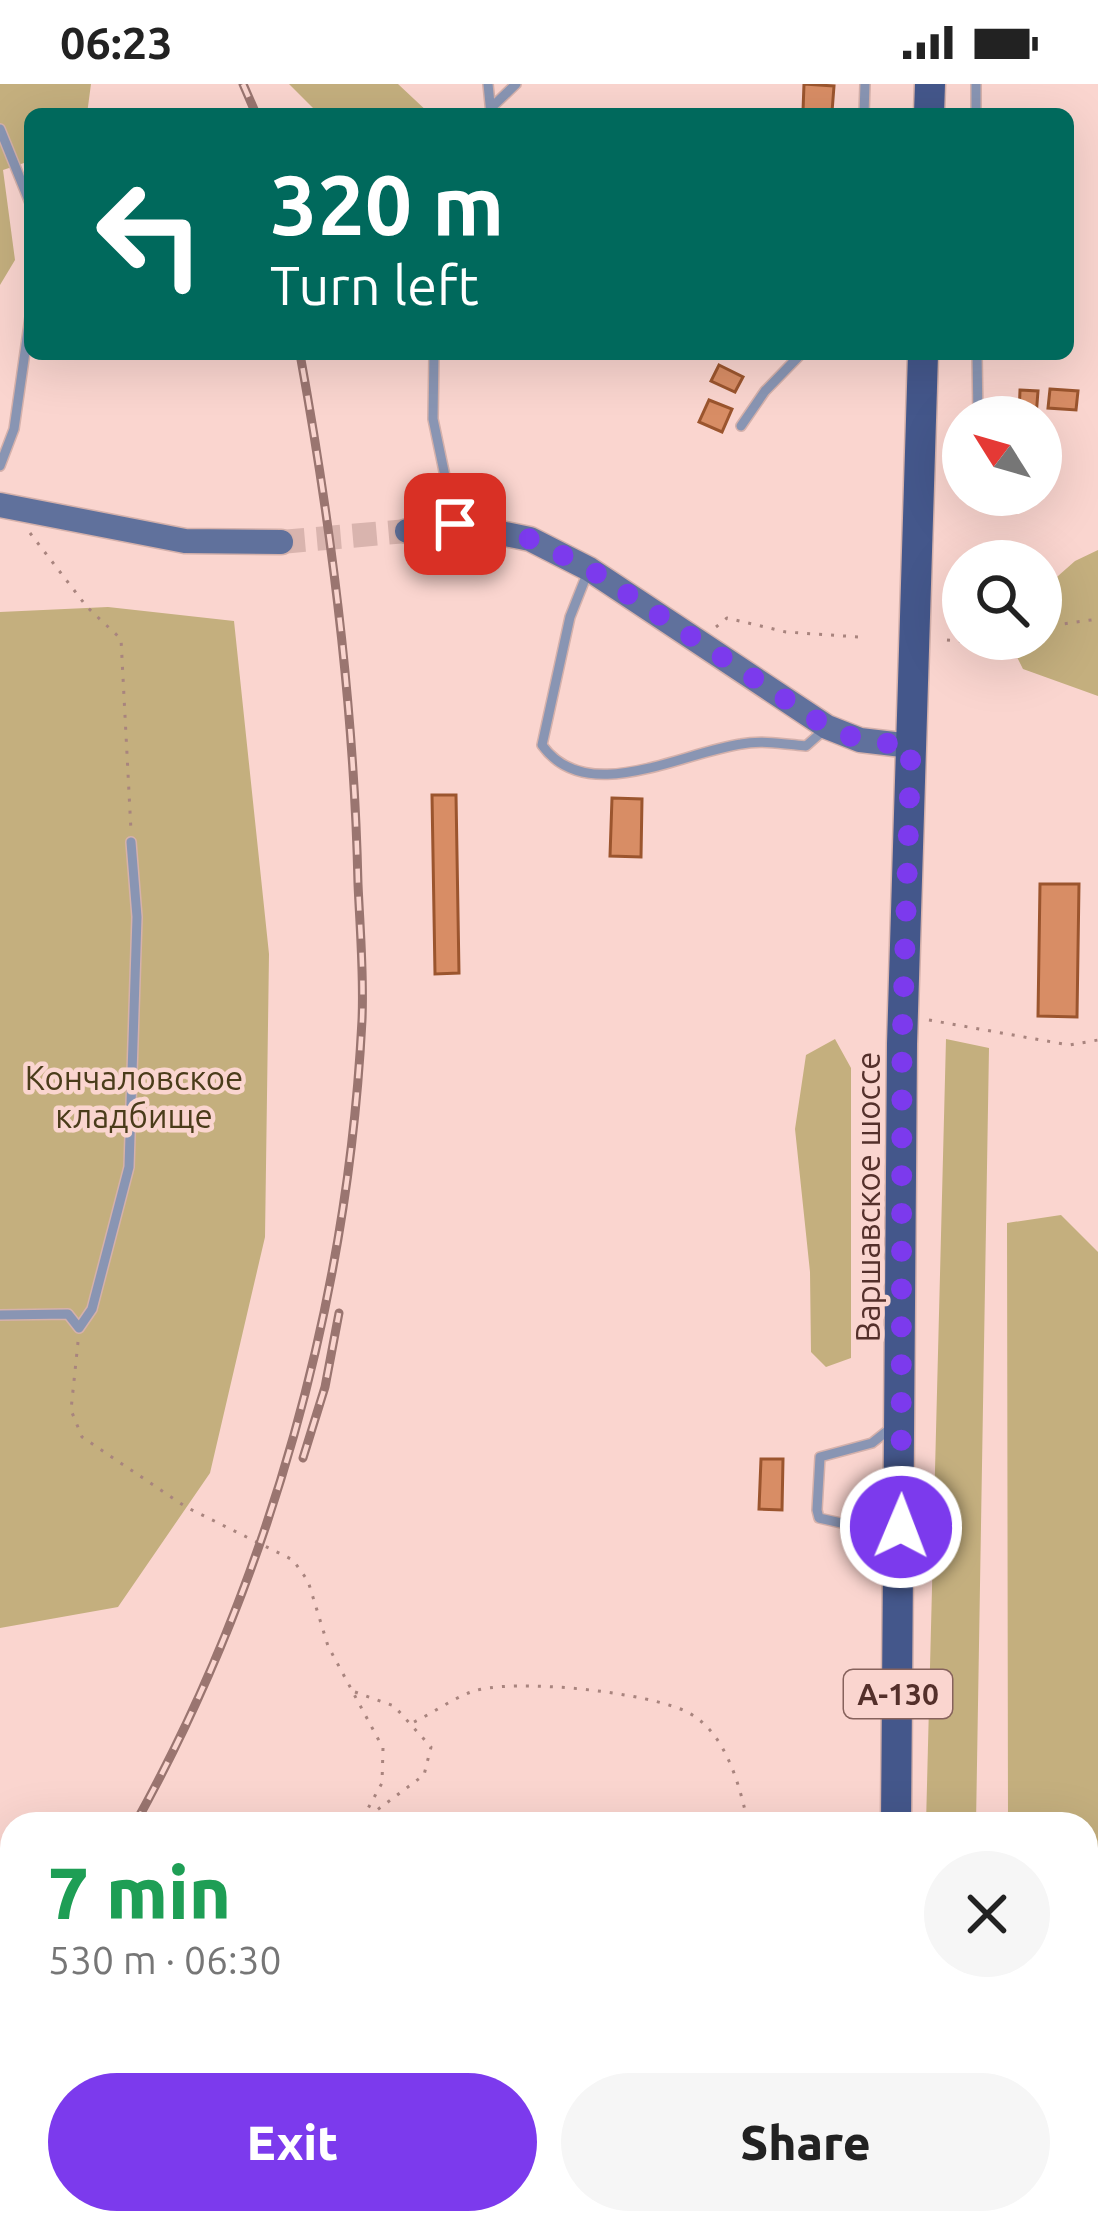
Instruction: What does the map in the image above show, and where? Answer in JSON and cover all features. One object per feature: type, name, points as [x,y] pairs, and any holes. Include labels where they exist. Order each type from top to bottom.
[{"type":"main road","name":"Варшавское шоссе","points":[[896,1812],[903,1016],[922,360]]},
{"type":"street","points":[[6,507],[185,541],[281,542]]},
{"type":"street","points":[[407,531],[455,524],[547,547],[590,569],[827,727],[860,740],[911,746]]},
{"type":"lane","points":[[494,108],[516,84]]},
{"type":"lane","points":[[0,129],[24,188]]},
{"type":"lane","points":[[0,466],[14,429],[24,359]]},
{"type":"lane","points":[[434,360],[434,419],[455,524]]},
{"type":"lane","points":[[741,426],[765,391],[796,360]]},
{"type":"lane","points":[[977,360],[978,396]]},
{"type":"lane","points":[[590,569],[570,616],[542,745],[556,764],[572,773],[644,770],[742,743],[806,746],[827,727]]},
{"type":"lane","points":[[0,1315],[68,1314],[79,1328],[92,1309],[129,1167],[137,917],[131,842]]},
{"type":"lane","points":[[900,1564],[850,1525],[819,1518],[818,1464],[828,1453],[872,1443],[902,1414]]},
{"type":"path","points":[[6,507],[87,608],[121,639],[131,842]]},
{"type":"path","points":[[699,641],[727,618],[786,632],[859,637]]},
{"type":"path","points":[[1062,624],[1098,620]]},
{"type":"path","points":[[903,1016],[1069,1045],[1098,1040]]},
{"type":"path","points":[[79,1328],[71,1410],[82,1437],[186,1507],[293,1560],[308,1582],[328,1646],[382,1748],[382,1783],[365,1812]]},
{"type":"path","points":[[414,1722],[474,1690],[621,1694],[691,1714],[726,1752],[744,1812]]},
{"type":"path","points":[[354,1691],[394,1706],[414,1722],[431,1747],[424,1775],[374,1812]]},
{"type":"green space","points":[[0,84],[91,84],[88,108],[24,108],[24,163],[3,170],[15,260],[0,285]]},
{"type":"green space","points":[[289,84],[398,84],[424,108],[313,108]]},
{"type":"green space","points":[[1098,550],[1098,696],[1023,669],[1018,660],[1062,660],[1062,572]]},
{"type":"green space","name":"Кончаловское кладбище","points":[[108,607],[234,621],[269,954],[265,1237],[210,1473],[118,1607],[0,1628],[0,612]]},
{"type":"green space","points":[[835,1039],[851,1068],[851,1358],[826,1367],[811,1352],[810,1272],[795,1129],[806,1055]]},
{"type":"green space","points":[[946,1039],[989,1048],[976,1812],[926,1812]]},
{"type":"green space","points":[[1061,1215],[1098,1252],[1098,1812],[1008,1812],[1007,1223]]},
{"type":"building","points":[[804,84],[834,86],[832,108],[803,108]]},
{"type":"building","points":[[719,365],[743,377],[735,392],[711,381]]},
{"type":"building","points":[[1050,389],[1078,391],[1076,410],[1062,409],[1062,396],[1049,396]]},
{"type":"building","points":[[1020,390],[1038,391],[1038,396],[1020,396]]},
{"type":"building","points":[[709,400],[732,409],[722,432],[699,422]]},
{"type":"building","points":[[432,795],[456,795],[459,973],[435,974]]},
{"type":"building","points":[[612,798],[642,799],[641,857],[610,856]]},
{"type":"building","points":[[1040,884],[1079,884],[1077,1017],[1038,1016]]},
{"type":"building","points":[[761,1459],[783,1459],[782,1510],[759,1509]]},
{"type":"tunnel","points":[[281,542],[407,531]]},
{"type":"railway","points":[[243,84],[253,108]]},
{"type":"railway","points":[[141,1812],[225,1635],[294,1435],[320,1333],[354,1125],[362,986],[352,750],[331,552],[301,360]]},
{"type":"railway","points":[[303,1458],[325,1387],[339,1313]]},
{"type":"route","points":[[455,524],[530,539],[590,569],[827,727],[860,740],[911,746],[902,1044],[901,1527]]}]
